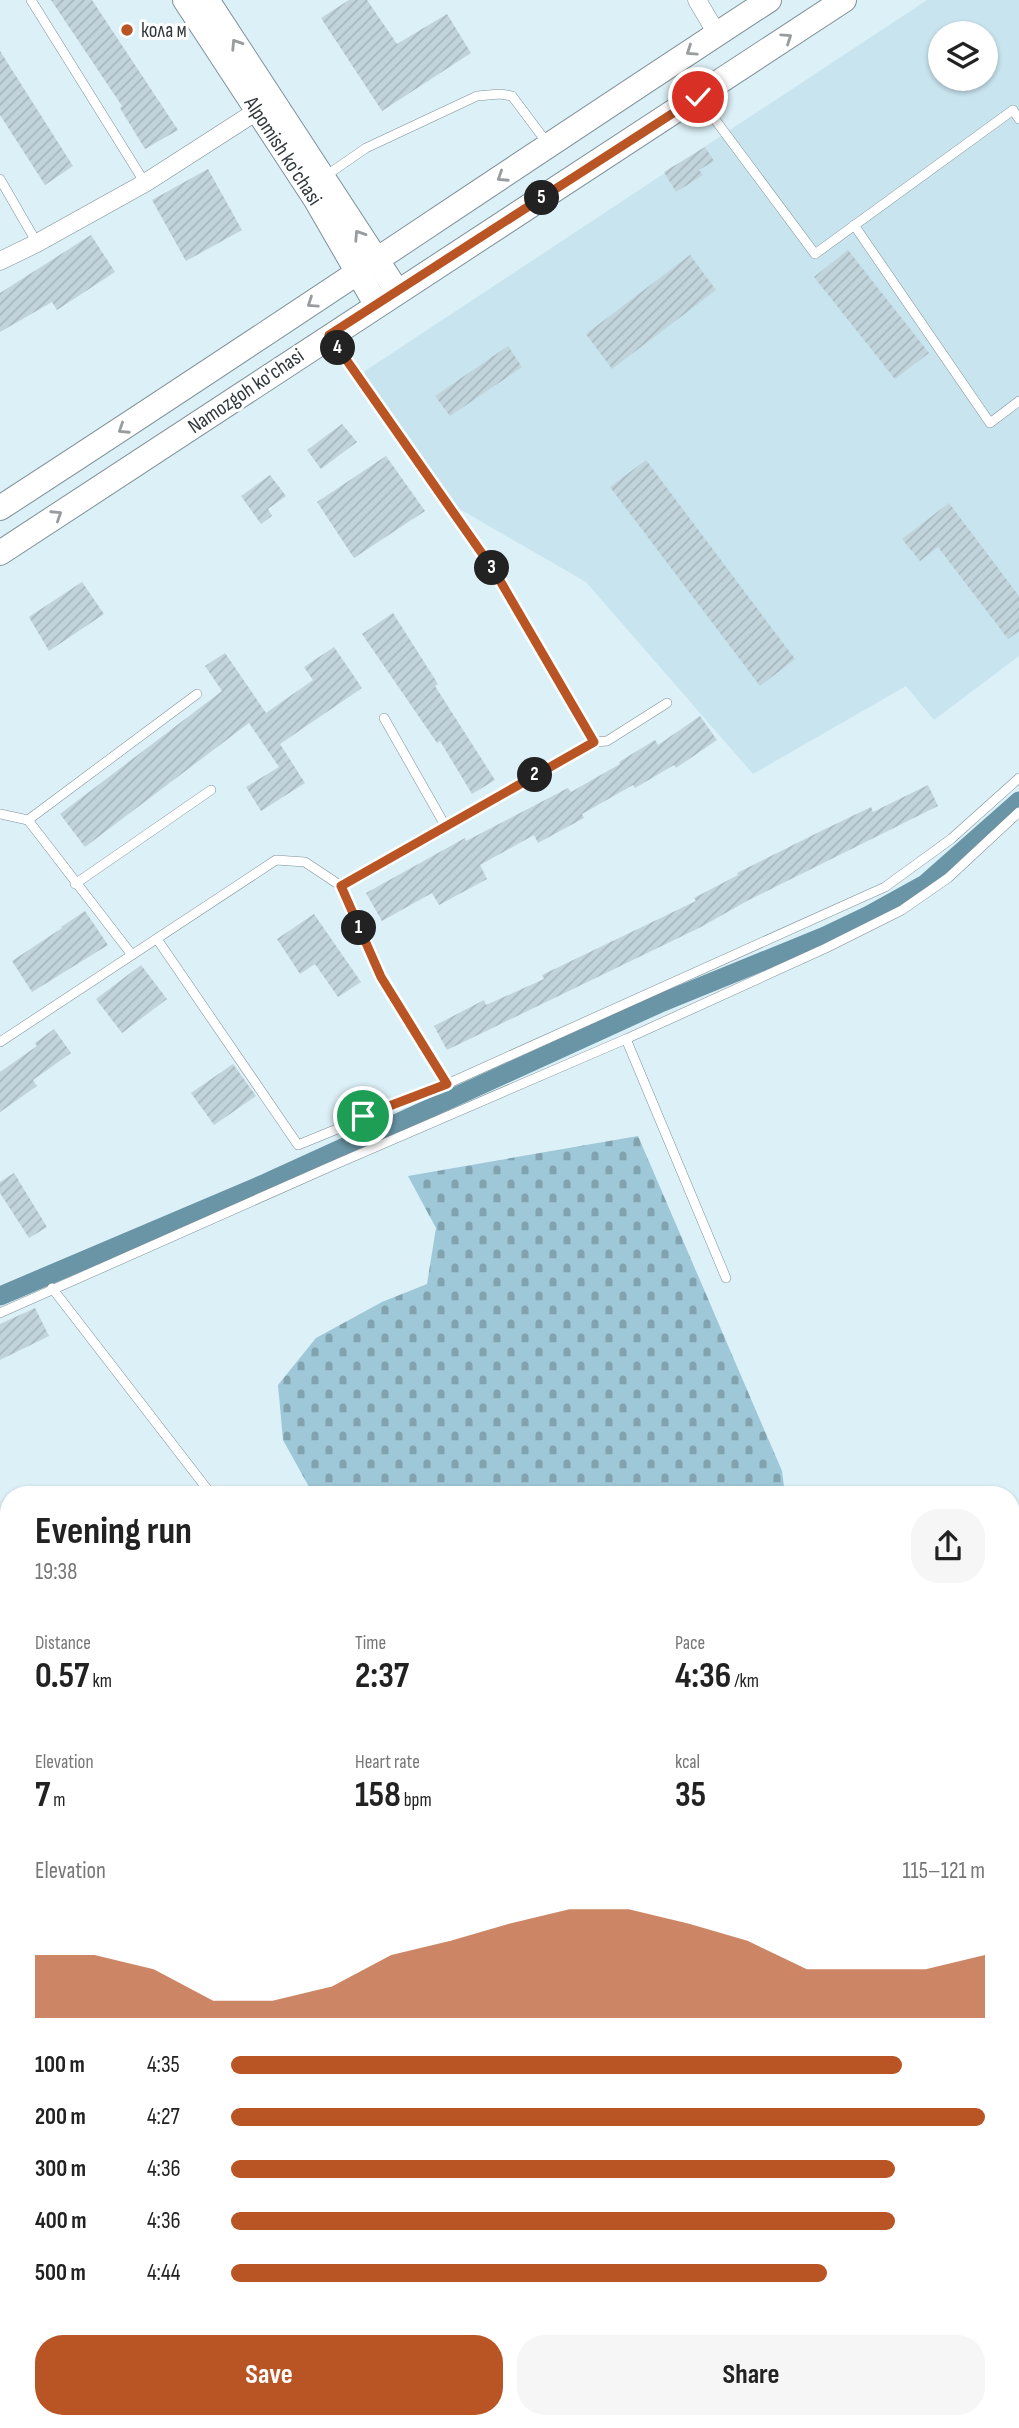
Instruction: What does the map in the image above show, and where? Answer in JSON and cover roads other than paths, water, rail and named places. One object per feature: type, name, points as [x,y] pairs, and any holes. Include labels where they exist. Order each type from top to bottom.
[{"type":"main road","name":"Alpomish ko'chasi","points":[[186,0],[316,200],[366,266],[376,304]]},
{"type":"main road","points":[[207,0],[322,178],[366,266],[397,291]]},
{"type":"main road","name":"Namozgoh ko'chasi","points":[[0,508],[769,0]]},
{"type":"main road","name":"Namozgoh ko'chasi","points":[[0,553],[376,304],[844,0]]},
{"type":"street","points":[[696,0],[717,34]]},
{"type":"street","points":[[0,261],[145,183],[257,111]]},
{"type":"lane","points":[[31,0],[145,183]]},
{"type":"lane","points":[[322,178],[366,148],[477,96],[512,96],[550,146]]},
{"type":"lane","points":[[698,97],[814,254],[1013,110],[1019,119]]},
{"type":"lane","points":[[0,179],[37,243]]},
{"type":"lane","points":[[854,225],[990,423],[1019,401]]},
{"type":"lane","points":[[329,335],[495,572],[594,742]]},
{"type":"lane","points":[[28,820],[197,694]]},
{"type":"lane","points":[[341,886],[594,742],[607,741],[667,703]]},
{"type":"lane","points":[[384,718],[446,827]]},
{"type":"lane","points":[[157,939],[298,1145],[447,1084],[885,887],[950,839],[1019,778]]},
{"type":"lane","points":[[75,884],[211,790]]},
{"type":"lane","points":[[0,814],[28,820],[132,955]]},
{"type":"lane","points":[[0,1313],[626,1040],[826,948],[902,910],[948,877],[1018,816]]},
{"type":"lane","points":[[0,1042],[276,860],[305,862],[341,886],[381,977],[447,1084]]},
{"type":"lane","points":[[626,1040],[726,1278]]},
{"type":"lane","points":[[52,1289],[205,1486]]},
{"type":"waterway","points":[[0,1296],[266,1183],[658,1004],[825,936],[869,915],[925,884],[1019,801]]},
{"type":"place","name":"кола м","points":[[127,30]]}]
